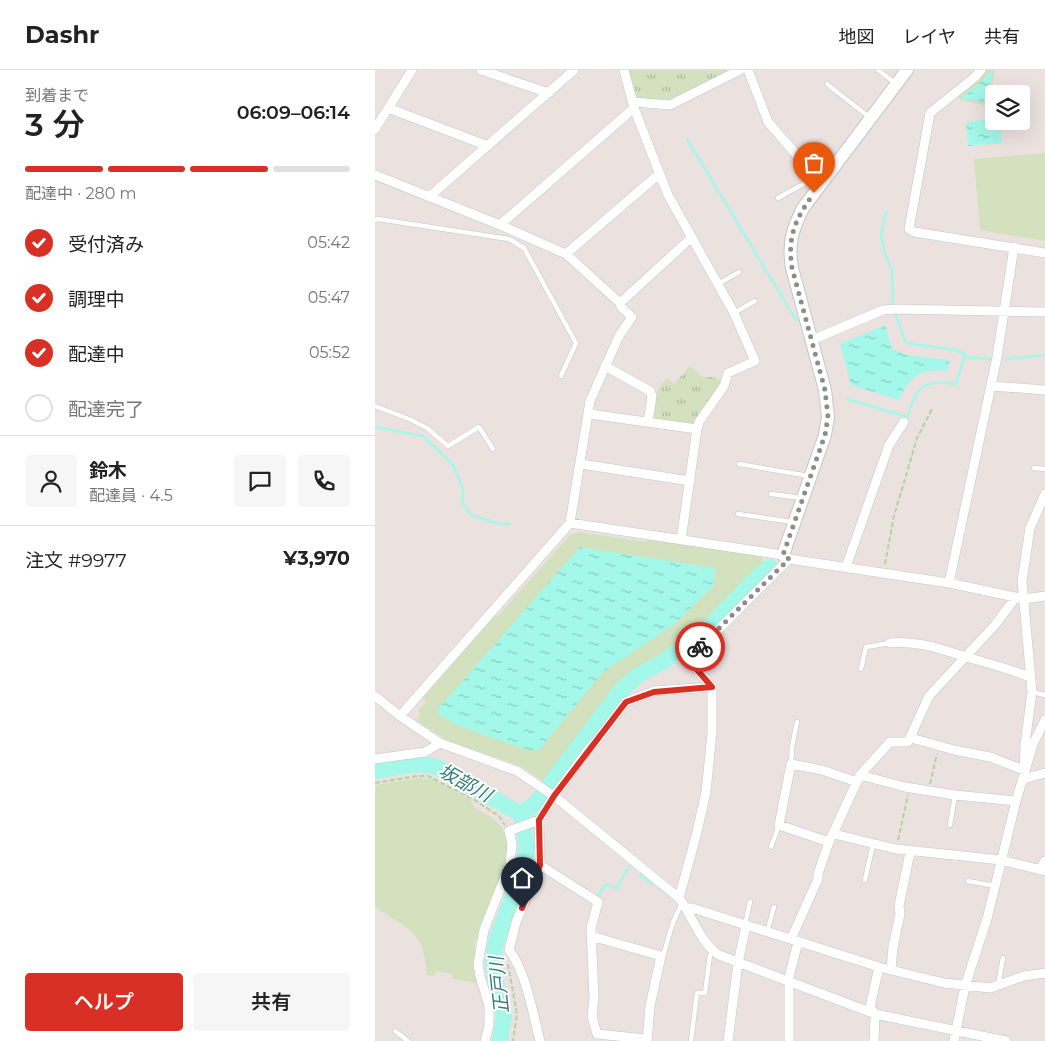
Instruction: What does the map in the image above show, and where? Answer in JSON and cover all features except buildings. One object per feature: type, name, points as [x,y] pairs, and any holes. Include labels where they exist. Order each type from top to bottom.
[{"type":"street","points":[[375,129],[412,70]]},
{"type":"street","points":[[481,70],[549,93]]},
{"type":"street","points":[[429,197],[574,70]]},
{"type":"street","points":[[624,70],[634,105],[668,195],[734,312],[755,361],[728,373],[724,386],[699,422],[681,540]]},
{"type":"street","points":[[501,225],[634,105],[670,105],[741,70]]},
{"type":"street","points":[[748,70],[768,122],[819,180]]},
{"type":"street","points":[[683,903],[706,792],[712,733],[712,687],[692,664],[693,653],[703,645],[786,557],[794,522],[825,435],[828,417],[825,390],[792,268],[790,251],[795,223],[819,180],[907,70]]},
{"type":"street","points":[[981,70],[930,113],[909,229],[914,232],[1045,253]]},
{"type":"street","points":[[388,108],[487,146]]},
{"type":"street","points":[[565,254],[659,174]]},
{"type":"street","points":[[375,175],[501,225],[565,254],[620,303],[621,307],[632,317],[619,336],[590,402],[570,523],[400,716]]},
{"type":"street","points":[[620,303],[691,238]]},
{"type":"street","points":[[949,583],[991,386],[1014,247]]},
{"type":"street","points":[[812,340],[883,310],[1045,312]]},
{"type":"street","points":[[605,366],[650,391],[652,396],[648,422]]},
{"type":"street","points":[[991,386],[1045,390]]},
{"type":"street","points":[[589,414],[697,429]]},
{"type":"street","points":[[847,567],[889,446],[904,422]]},
{"type":"street","points":[[581,464],[690,481]]},
{"type":"street","points":[[1024,775],[1025,744],[1032,692],[1020,598],[1030,528],[1045,494]]},
{"type":"street","points":[[570,523],[949,583],[1020,598],[1045,596]]},
{"type":"street","points":[[789,1041],[789,977],[795,941],[832,838],[859,778],[890,742],[908,742],[929,696],[1020,598]]},
{"type":"street","points":[[890,643],[915,643],[942,648],[1005,667],[1030,677]]},
{"type":"street","points":[[541,1041],[536,1016],[516,958],[509,950],[516,922],[540,865],[539,820],[553,795],[626,702],[654,692],[712,687]]},
{"type":"street","points":[[375,696],[400,716],[440,743],[517,771],[553,795],[683,903],[713,951],[738,963],[875,1014],[1006,1041]]},
{"type":"street","points":[[955,1041],[965,986],[987,919],[1016,801],[1033,744],[1045,720]]},
{"type":"street","points":[[911,738],[990,757],[1024,775],[1045,773]]},
{"type":"street","points":[[375,759],[425,752],[440,743]]},
{"type":"street","points":[[1016,801],[909,788],[791,764],[779,825],[832,838],[910,852],[1001,860],[1042,871],[1045,861]]},
{"type":"street","points":[[485,1041],[489,1025],[489,1006],[478,964],[484,930],[510,864],[512,844],[509,831],[539,820]]},
{"type":"street","points":[[891,970],[893,947],[900,914],[899,906],[910,852]]},
{"type":"street","points":[[540,865],[599,902],[591,928],[591,936],[594,998],[592,1017],[599,1038],[647,1040],[650,1006],[661,956],[591,936]]},
{"type":"street","points":[[683,903],[746,926],[879,967],[944,983],[991,988],[1024,976],[1045,973]]},
{"type":"street","points":[[728,1041],[738,963],[746,926]]},
{"type":"street","points":[[874,1041],[875,1014],[870,1007],[879,967]]},
{"type":"lane","points":[[879,70],[897,84]]},
{"type":"lane","points":[[827,84],[870,118]]},
{"type":"lane","points":[[778,198],[819,180]]},
{"type":"lane","points":[[375,220],[377,218],[509,239],[524,248],[576,343],[561,376]]},
{"type":"lane","points":[[718,284],[739,272]]},
{"type":"lane","points":[[734,312],[755,301]]},
{"type":"lane","points":[[375,406],[427,428],[448,446],[479,426],[493,449]]},
{"type":"lane","points":[[739,464],[811,476]]},
{"type":"lane","points":[[1034,468],[1045,468]]},
{"type":"lane","points":[[771,494],[803,499]]},
{"type":"lane","points":[[738,514],[794,522]]},
{"type":"lane","points":[[861,669],[866,647],[890,643]]},
{"type":"lane","points":[[1032,692],[1045,694]]},
{"type":"lane","points":[[791,764],[797,722]]},
{"type":"lane","points":[[950,825],[955,795]]},
{"type":"lane","points":[[771,846],[779,825]]},
{"type":"lane","points":[[865,880],[873,844]]},
{"type":"lane","points":[[968,881],[995,886]]},
{"type":"lane","points":[[746,926],[750,902]]},
{"type":"lane","points":[[661,956],[664,953],[674,922],[683,903]]},
{"type":"lane","points":[[767,932],[774,907]]},
{"type":"lane","points":[[691,1041],[697,993],[705,993],[710,954],[713,951]]},
{"type":"lane","points":[[997,985],[1003,958]]},
{"type":"lane","points":[[395,1031],[407,1041]]},
{"type":"path","points":[[884,573],[894,516],[917,438],[932,409]]},
{"type":"path","points":[[928,791],[940,746]]},
{"type":"path","points":[[375,783],[428,776],[473,799],[499,816],[509,831]]},
{"type":"path","points":[[896,849],[909,788]]},
{"type":"path","points":[[509,950],[508,971],[517,1014],[513,1041]]},
{"type":"green space","points":[[629,70],[732,70],[669,102],[640,99],[637,97]]},
{"type":"green space","points":[[986,70],[995,70],[992,85],[985,85],[985,105],[961,100],[957,96]]},
{"type":"green space","points":[[1045,153],[1045,241],[980,230],[974,159]]},
{"type":"green space","points":[[690,366],[703,377],[712,377],[723,381],[719,388],[694,423],[689,425],[655,420],[652,416],[660,387],[667,378],[674,384]]},
{"type":"green space","points":[[578,532],[647,542],[649,538],[763,555],[762,561],[767,561],[700,630],[626,679],[611,693],[544,782],[521,766],[448,741],[419,722],[419,709],[426,702],[422,697],[494,614],[498,616],[570,535]]},
{"type":"green space","points":[[418,778],[433,779],[471,800],[474,807],[495,820],[502,828],[508,841],[507,860],[479,937],[475,940],[477,983],[452,979],[453,974],[436,971],[435,976],[426,975],[424,953],[414,934],[375,907],[375,785]]},
{"type":"water","points":[[990,72],[993,72],[990,85],[985,85],[985,102],[962,99],[963,96],[979,84]]},
{"type":"water","points":[[985,120],[985,130],[1001,130],[1002,143],[968,146],[966,122]]},
{"type":"water","points":[[885,325],[892,349],[907,355],[950,360],[947,371],[930,371],[917,376],[907,385],[899,400],[851,385],[840,344]]},
{"type":"water","points":[[580,547],[715,568],[714,585],[675,624],[603,672],[539,750],[527,750],[459,726],[438,714],[437,710]]},
{"type":"waterway","points":[[687,139],[796,320]]},
{"type":"waterway","points":[[886,212],[881,235],[884,251],[892,271],[893,303]]},
{"type":"waterway","points":[[895,313],[906,343],[956,350],[965,354],[964,357]]},
{"type":"waterway","points":[[1005,359],[1045,355]]},
{"type":"waterway","points":[[847,399],[907,417],[918,391],[923,387],[936,383],[956,384],[964,357],[990,359]]},
{"type":"waterway","points":[[375,427],[423,436],[453,465],[463,489],[462,502],[471,515],[500,524],[509,524]]},
{"type":"waterway","points":[[521,814],[536,803],[620,691],[637,676],[664,661],[706,630],[760,574],[770,567]]},
{"type":"waterway","name":"坂部川","points":[[375,771],[407,765],[424,765],[439,768],[521,814]]},
{"type":"waterway","name":"正戸川","points":[[500,1041],[504,1015],[493,962],[496,942],[524,865],[527,847],[521,814]]},
{"type":"waterway","points":[[525,859],[533,861]]},
{"type":"waterway","points":[[598,896],[606,884],[616,889],[629,866]]},
{"type":"waterway","points":[[640,875],[653,884]]},
{"type":"waterway","points":[[659,888],[674,899]]},
{"type":"way so far","points":[[700,647],[789,559],[783,555],[825,435],[828,417],[825,390],[792,268],[790,251],[795,223],[814,193]]},
{"type":"route","points":[[522,908],[540,865],[539,820],[554,796],[626,702],[638,696],[654,692],[712,687],[692,664],[693,653],[700,647]]}]
